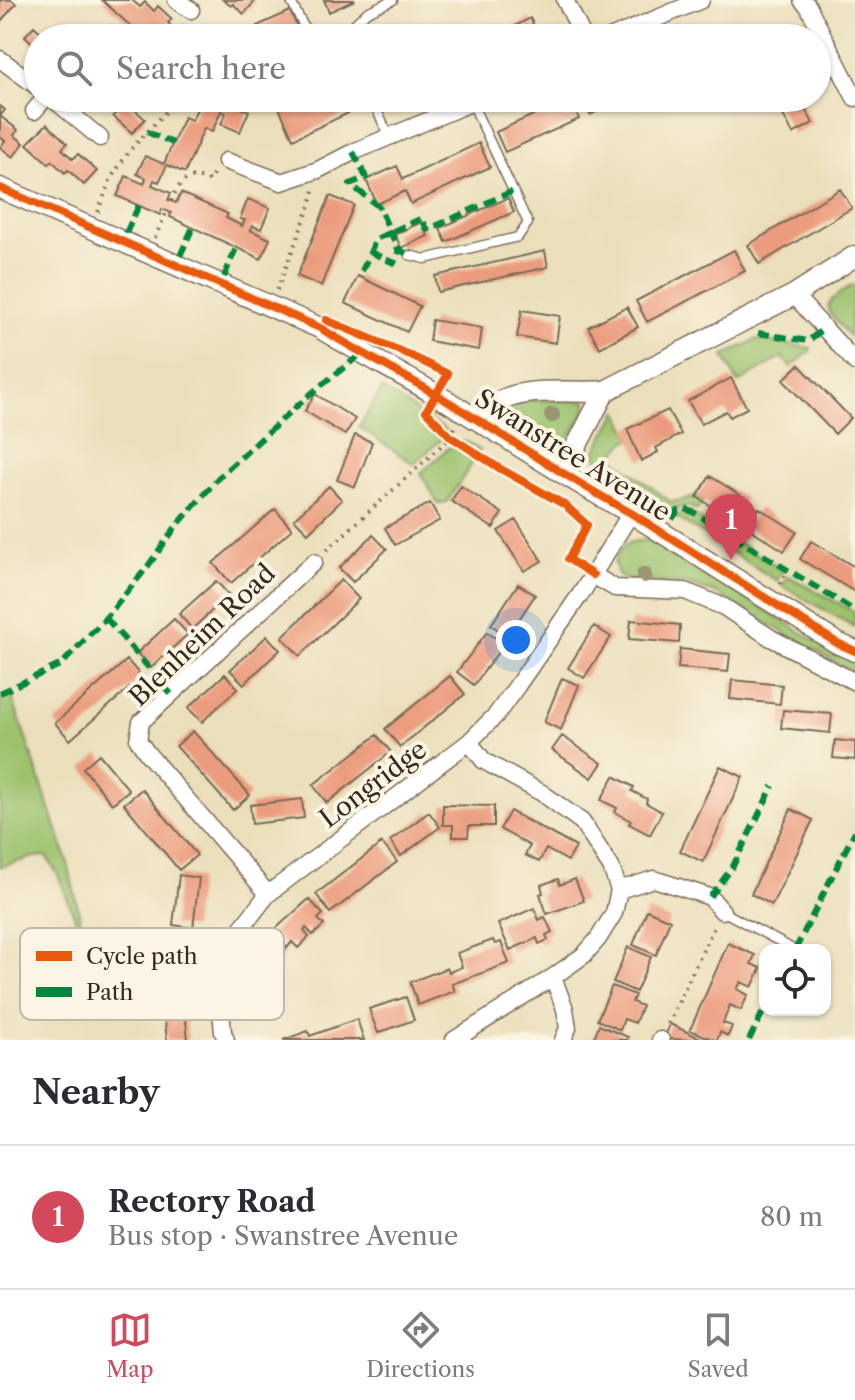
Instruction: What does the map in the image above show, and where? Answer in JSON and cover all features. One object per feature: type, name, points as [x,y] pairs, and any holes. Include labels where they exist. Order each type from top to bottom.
[{"type":"street","points":[[176,0],[191,10]]},
{"type":"street","points":[[565,0],[577,24]]},
{"type":"street","points":[[644,24],[701,0]]},
{"type":"street","points":[[802,0],[817,24]]},
{"type":"street","points":[[831,51],[855,98]]},
{"type":"street","points":[[0,59],[24,77]]},
{"type":"street","points":[[69,112],[100,138]]},
{"type":"street","points":[[226,161],[282,182],[318,170],[448,112]]},
{"type":"street","name":"Swanstree Avenue","points":[[0,188],[320,328],[361,354],[426,388],[837,643],[855,651]]},
{"type":"street","points":[[470,415],[521,395],[605,391],[794,295],[855,256]]},
{"type":"street","points":[[794,295],[855,362]]},
{"type":"street","points":[[563,472],[605,391]]},
{"type":"street","name":"Longridge","points":[[241,928],[268,894],[469,742],[503,706],[593,575],[631,513]]},
{"type":"street","name":"Blenheim Road","points":[[268,894],[138,740],[141,722],[314,562]]},
{"type":"street","points":[[593,575],[615,588],[685,591],[724,607],[771,638],[855,682]]},
{"type":"street","points":[[454,1040],[584,955],[614,913],[619,890],[611,867],[582,822],[542,793],[484,761],[469,742]]},
{"type":"street","points":[[619,890],[654,879],[710,897],[722,911]]},
{"type":"street","points":[[553,977],[565,1009],[568,1028],[563,1040]]},
{"type":"street","name":"Longridge","points":[[222,1020],[226,1040]]},
{"type":"lane","points":[[290,0],[303,24]]},
{"type":"lane","points":[[355,24],[367,12],[393,0]]},
{"type":"lane","points":[[378,112],[389,136]]},
{"type":"lane","points":[[409,255],[425,259],[518,237],[528,223],[482,112]]},
{"type":"lane","points":[[722,911],[784,944]]},
{"type":"path","points":[[95,220],[111,178],[130,150],[166,112]]},
{"type":"path","points":[[171,201],[177,188],[187,179],[198,176],[210,181],[221,157],[226,161]]},
{"type":"path","points":[[270,307],[311,203],[318,170]]},
{"type":"path","points":[[153,244],[167,211]]},
{"type":"path","points":[[139,238],[166,250]]},
{"type":"path","points":[[314,562],[470,415]]},
{"type":"path","points":[[448,434],[463,445]]},
{"type":"path","points":[[779,586],[788,571]]},
{"type":"path","points":[[660,1040],[722,911]]},
{"type":"green space","points":[[852,285],[855,289],[849,336],[828,308],[834,298]]},
{"type":"green space","points":[[757,339],[811,348],[791,367],[782,357],[738,383],[724,356]]},
{"type":"green space","points":[[382,389],[446,430],[444,437],[414,464],[359,427]]},
{"type":"green space","points":[[512,400],[586,401],[586,409],[567,442],[550,448],[508,419],[506,411]]},
{"type":"green space","points":[[618,411],[632,439],[611,457],[671,502],[696,496],[703,502],[697,510],[682,507],[671,515],[600,462],[596,455],[597,448]]},
{"type":"green space","points":[[465,441],[480,451],[447,502],[438,504],[421,473],[453,444]]},
{"type":"green space","points":[[690,513],[783,570],[777,581],[676,517]]},
{"type":"green space","points":[[651,540],[855,663],[855,673],[715,593],[687,584],[627,580],[619,576],[614,562],[623,546]]},
{"type":"green space","points":[[788,576],[855,612],[855,627],[782,586]]},
{"type":"green space","points":[[12,697],[68,863],[82,928],[79,928],[57,873],[46,856],[0,867],[0,699]]},
{"type":"building","points":[[0,0],[12,0],[16,4],[0,22]]},
{"type":"building","points":[[102,0],[132,0],[140,7],[145,2],[154,11],[158,6],[172,19],[169,24],[128,24]]},
{"type":"building","points":[[223,0],[256,0],[244,14]]},
{"type":"building","points":[[324,0],[355,0],[329,12]]},
{"type":"building","points":[[290,11],[296,24],[261,24]]},
{"type":"building","points":[[530,18],[533,24],[519,24]]},
{"type":"building","points":[[117,112],[137,112],[145,119],[132,133],[113,116]]},
{"type":"building","points":[[196,112],[221,112],[212,132],[204,128],[185,173],[167,165],[159,182],[154,180],[152,185],[171,193],[168,200],[176,203],[181,193],[228,214],[226,218],[242,226],[245,220],[240,219],[248,199],[270,208],[261,229],[253,226],[250,230],[270,239],[261,259],[170,217],[171,213],[167,211],[162,209],[160,215],[117,196],[126,176],[144,184],[146,178],[137,174],[145,156],[164,164],[184,117],[192,120]]},
{"type":"building","points":[[224,112],[249,112],[240,132],[221,124],[226,113]]},
{"type":"building","points":[[281,112],[351,112],[293,139]]},
{"type":"building","points":[[540,112],[576,112],[579,119],[505,152],[496,132]]},
{"type":"building","points":[[781,112],[807,112],[813,123],[793,134]]},
{"type":"building","points":[[0,116],[18,130],[14,135],[24,143],[13,157],[0,147],[5,141],[0,137]]},
{"type":"building","points":[[47,124],[67,143],[62,149],[73,159],[78,154],[97,171],[84,185],[68,170],[65,173],[52,161],[49,164],[27,144]]},
{"type":"building","points":[[479,143],[490,167],[411,204],[405,191],[377,204],[366,180],[397,166],[403,179]]},
{"type":"building","points":[[840,189],[852,208],[759,264],[748,245]]},
{"type":"building","points":[[330,196],[354,205],[321,286],[297,276]]},
{"type":"building","points":[[508,198],[514,212],[446,242],[440,228]]},
{"type":"building","points":[[422,222],[428,236],[401,248],[395,234]]},
{"type":"building","points":[[734,250],[745,271],[647,322],[636,301]]},
{"type":"building","points":[[545,251],[548,267],[438,292],[435,276]]},
{"type":"building","points":[[358,276],[420,306],[407,332],[345,303]]},
{"type":"building","points":[[627,307],[638,327],[600,348],[588,327]]},
{"type":"building","points":[[522,310],[560,316],[556,343],[517,337]]},
{"type":"building","points":[[432,320],[482,328],[479,350],[429,341]]},
{"type":"building","points":[[799,365],[851,418],[835,434],[783,380]]},
{"type":"building","points":[[731,378],[747,408],[730,417],[726,411],[701,424],[688,401]]},
{"type":"building","points":[[315,394],[355,419],[345,435],[305,411]]},
{"type":"building","points":[[668,410],[681,434],[641,461],[627,429]]},
{"type":"building","points":[[355,435],[372,442],[355,487],[337,480]]},
{"type":"building","points":[[710,476],[745,498],[731,519],[697,497]]},
{"type":"building","points":[[329,486],[342,500],[308,533],[294,519]]},
{"type":"building","points":[[461,486],[502,513],[493,528],[451,501]]},
{"type":"building","points":[[430,503],[440,520],[395,545],[385,528]]},
{"type":"building","points":[[759,508],[797,532],[784,551],[747,527]]},
{"type":"building","points":[[275,509],[292,529],[231,583],[213,563]]},
{"type":"building","points":[[516,520],[542,561],[524,571],[498,531]]},
{"type":"building","points":[[373,535],[387,549],[353,582],[339,568]]},
{"type":"building","points":[[811,541],[855,567],[855,592],[800,559]]},
{"type":"building","points":[[341,580],[359,599],[300,656],[282,637]]},
{"type":"building","points":[[216,581],[229,595],[192,629],[179,614]]},
{"type":"building","points":[[518,584],[535,595],[508,636],[491,625]]},
{"type":"building","points":[[174,619],[188,634],[151,668],[137,653]]},
{"type":"building","points":[[631,620],[680,625],[679,643],[629,639]]},
{"type":"building","points":[[594,626],[611,637],[584,678],[568,668]]},
{"type":"building","points":[[487,632],[504,644],[474,685],[457,672]]},
{"type":"building","points":[[267,636],[280,650],[244,684],[230,670]]},
{"type":"building","points":[[680,649],[730,654],[728,672],[678,668]]},
{"type":"building","points":[[127,660],[142,677],[70,740],[55,723]]},
{"type":"building","points":[[225,674],[238,688],[202,722],[188,708]]},
{"type":"building","points":[[450,676],[465,694],[400,747],[385,729]]},
{"type":"building","points":[[562,678],[579,685],[561,730],[544,722]]},
{"type":"building","points":[[732,680],[782,685],[780,704],[730,699]]},
{"type":"building","points":[[783,710],[832,714],[830,733],[781,728]]},
{"type":"building","points":[[193,731],[250,795],[233,810],[176,746]]},
{"type":"building","points":[[377,735],[391,752],[327,803],[313,785]]},
{"type":"building","points":[[562,736],[602,763],[592,778],[552,750]]},
{"type":"building","points":[[835,740],[855,742],[855,760],[833,758]]},
{"type":"building","points":[[99,754],[129,790],[112,804],[83,768]]},
{"type":"building","points":[[720,766],[743,777],[703,862],[680,851]]},
{"type":"building","points":[[614,776],[634,787],[632,791],[662,812],[650,835],[629,824],[631,821],[615,812],[617,808],[601,800]]},
{"type":"building","points":[[142,789],[197,855],[179,870],[124,804]]},
{"type":"building","points":[[302,799],[304,818],[252,824],[250,805]]},
{"type":"building","points":[[443,805],[494,806],[494,826],[469,826],[468,837],[453,837],[453,825],[443,825]]},
{"type":"building","points":[[791,809],[813,820],[772,905],[751,894]]},
{"type":"building","points":[[510,811],[576,847],[568,861],[546,849],[539,862],[525,855],[530,846],[500,829]]},
{"type":"building","points":[[429,812],[440,827],[401,856],[390,841]]},
{"type":"building","points":[[382,843],[397,862],[330,913],[316,894]]},
{"type":"building","points":[[179,875],[199,878],[193,928],[173,925]]},
{"type":"building","points":[[558,879],[560,885],[575,879],[584,901],[547,914],[540,894],[543,893],[541,885]]},
{"type":"building","points":[[309,899],[323,914],[318,919],[324,925],[313,935],[306,928],[304,931],[309,937],[298,948],[292,942],[287,948],[284,945],[284,928],[276,928]]},
{"type":"building","points":[[534,908],[539,920],[545,917],[552,932],[546,935],[548,940],[539,944],[537,938],[510,950],[498,924]]},
{"type":"building","points":[[647,910],[670,920],[656,955],[633,945]]},
{"type":"building","points":[[493,940],[495,944],[501,942],[509,963],[452,984],[455,991],[418,1005],[410,982],[447,968],[449,972],[462,967],[457,953]]},
{"type":"building","points":[[728,943],[755,955],[751,964],[759,967],[759,972],[752,987],[741,982],[737,989],[748,995],[741,1010],[730,1005],[723,1023],[732,1026],[728,1036],[720,1032],[714,1040],[690,1030]]},
{"type":"building","points":[[628,947],[651,957],[636,992],[613,982]]},
{"type":"building","points":[[612,986],[635,995],[632,1002],[642,1006],[635,1023],[624,1019],[620,1030],[597,1020]]},
{"type":"building","points":[[406,997],[414,1020],[378,1033],[369,1009]]},
{"type":"building","points":[[357,1019],[364,1040],[283,1040],[308,1031],[310,1036]]},
{"type":"building","points":[[165,1020],[186,1020],[188,1040],[167,1040]]},
{"type":"building","points":[[670,1024],[704,1040],[664,1039]]},
{"type":"building","points":[[599,1025],[628,1037],[627,1040],[593,1040]]},
{"type":"marked path","points":[[147,132],[173,143]]},
{"type":"marked path","points":[[353,152],[366,177],[350,184],[379,207],[398,249],[409,255]]},
{"type":"marked path","points":[[362,271],[376,239],[422,218],[427,230],[513,191]]},
{"type":"marked path","points":[[126,233],[139,205]]},
{"type":"marked path","points":[[180,256],[193,227]]},
{"type":"marked path","points":[[224,277],[236,248]]},
{"type":"marked path","points":[[370,252],[394,263],[399,250]]},
{"type":"marked path","points":[[758,333],[808,341],[824,328]]},
{"type":"marked path","points":[[0,693],[62,664],[111,612],[175,528],[218,478],[307,397],[361,354]]},
{"type":"marked path","points":[[672,519],[678,511],[685,509],[693,512],[855,611]]},
{"type":"marked path","points":[[106,618],[171,694]]},
{"type":"marked path","points":[[710,897],[732,868],[773,786]]},
{"type":"marked path","points":[[798,944],[855,831]]},
{"type":"marked path","points":[[749,1040],[761,1016]]},
{"type":"cycle path","points":[[0,188],[320,328],[445,400],[837,643],[855,651]]},
{"type":"cycle path","points":[[326,320],[448,374],[426,411],[451,437],[565,505],[587,525],[568,559],[593,575]]},
{"type":"place","name":"Rectory Road","points":[[731,560]]}]
